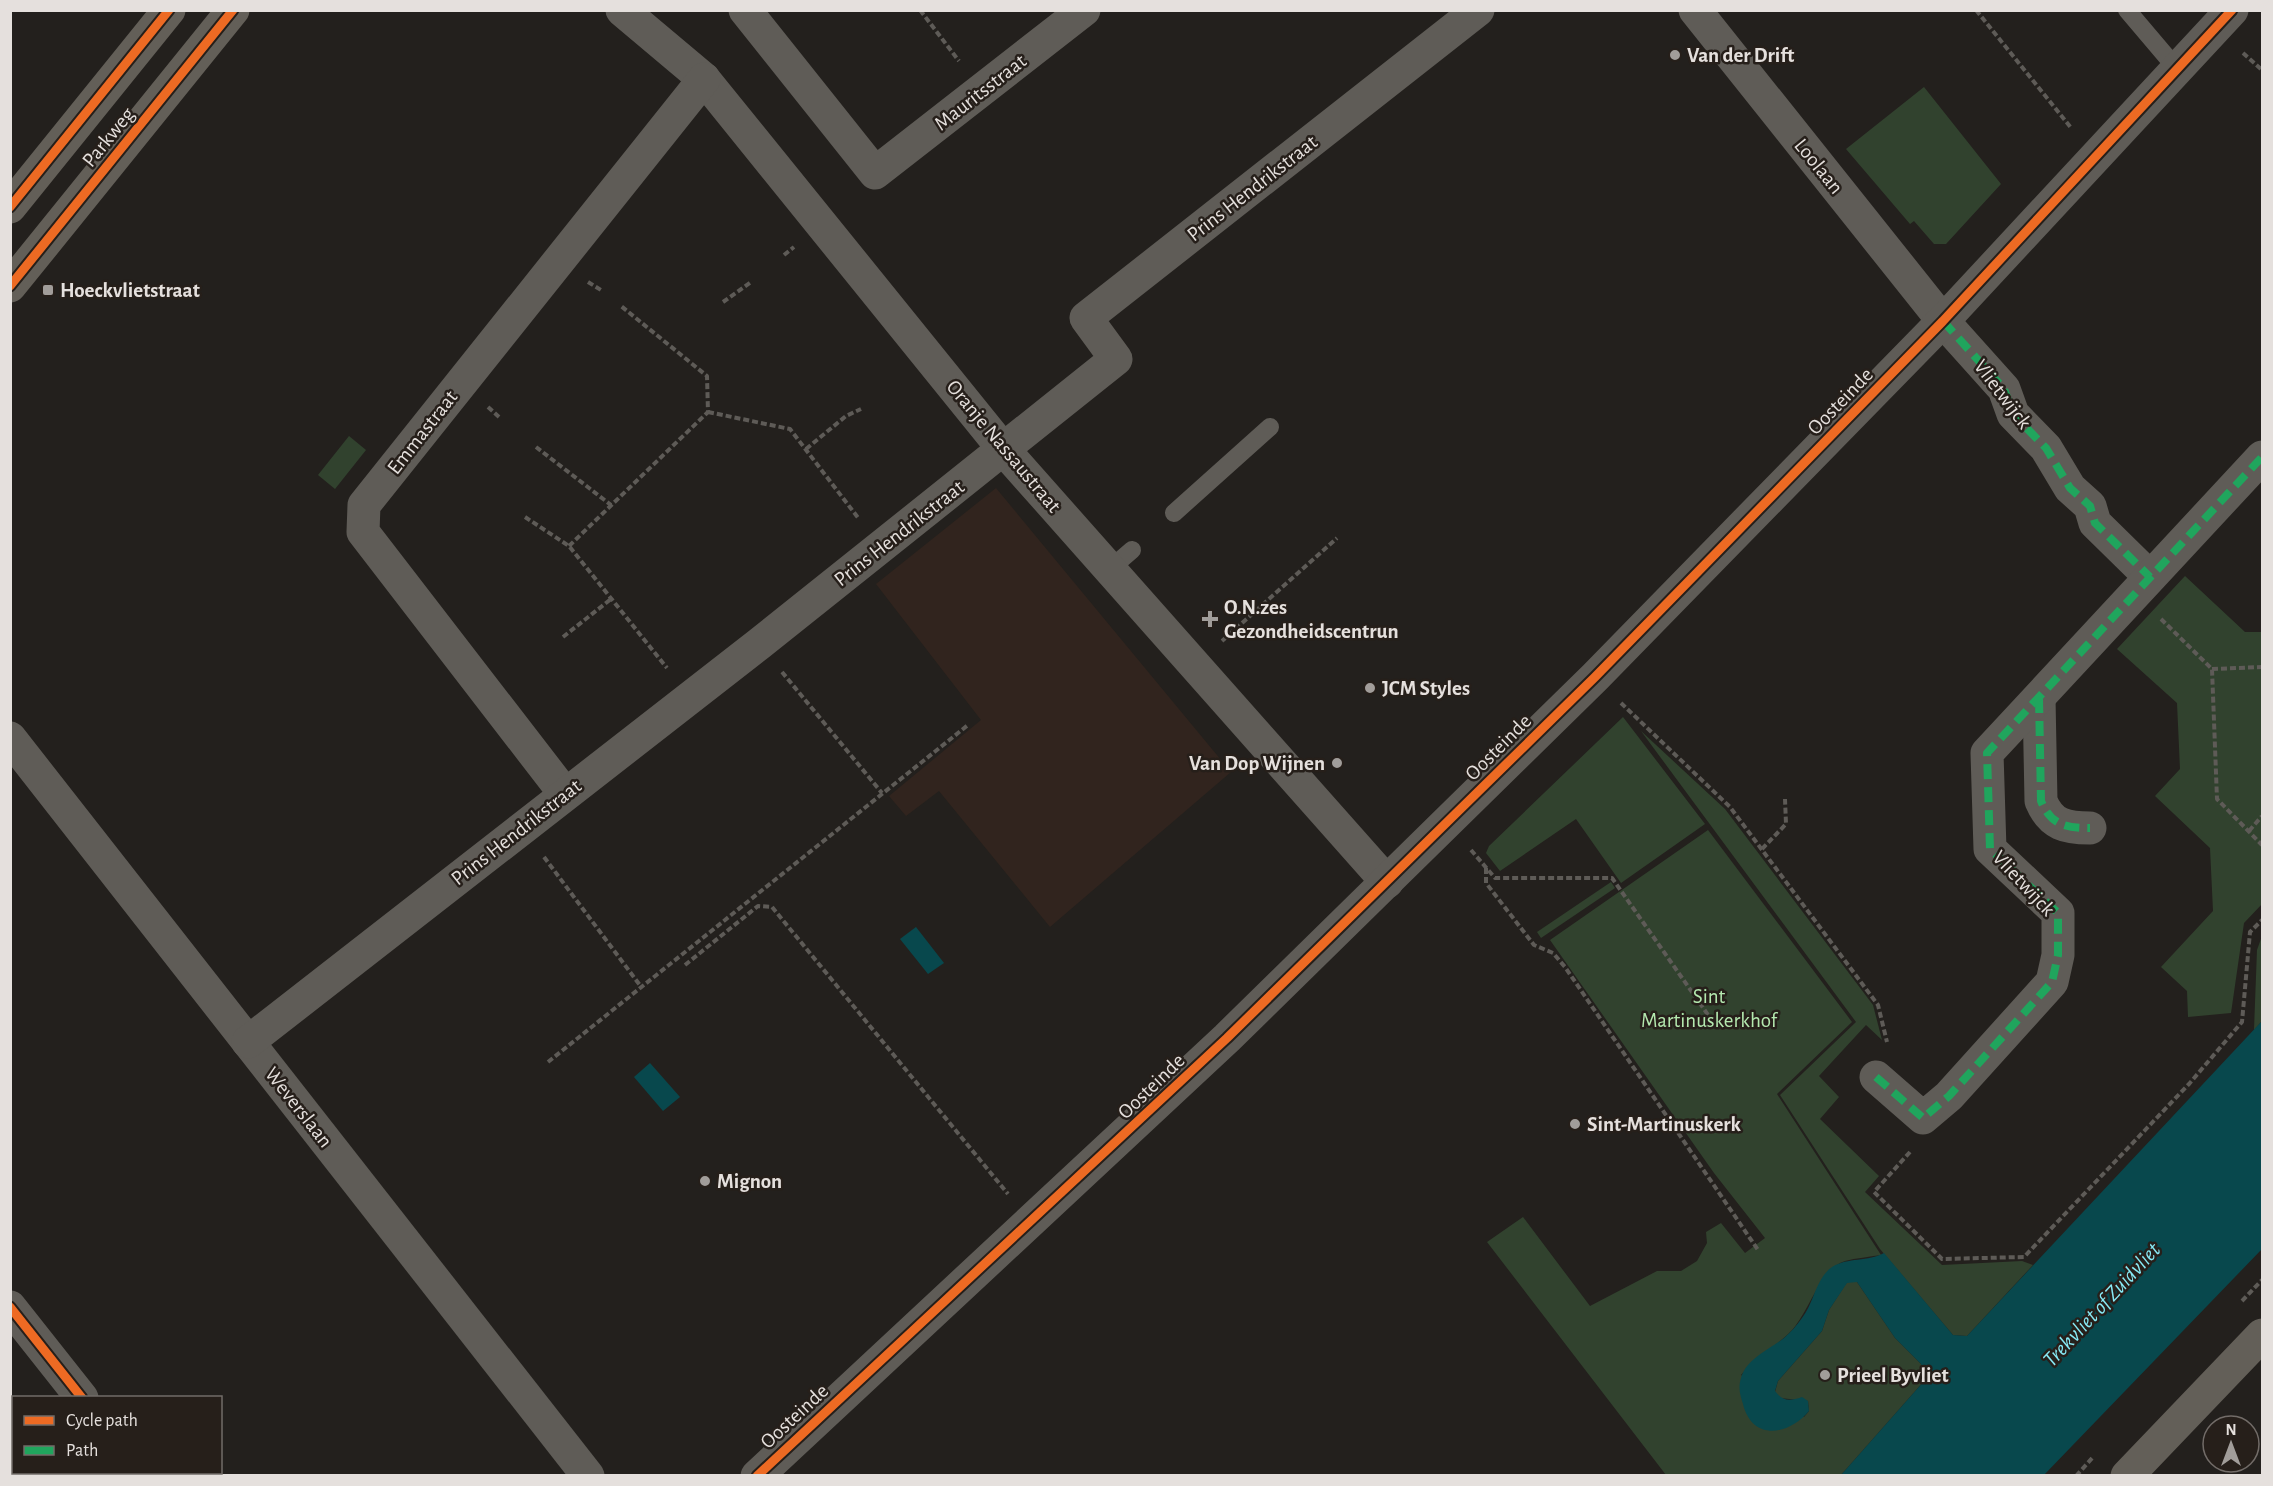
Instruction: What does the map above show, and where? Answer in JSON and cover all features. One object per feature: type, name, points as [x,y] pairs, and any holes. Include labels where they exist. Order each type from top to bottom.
[{"type":"street","name":"Parkweg","points":[[10,207],[169,10]]},
{"type":"street","name":"Parkweg","points":[[10,286],[233,10]]},
{"type":"street","name":"Mauritsstraat","points":[[745,10],[875,172],[1084,10]]},
{"type":"street","name":"Prins Hendrikstraat","points":[[248,1042],[759,644],[1116,359],[1086,318],[1478,10]]},
{"type":"street","name":"Loolaan","points":[[1695,10],[1943,321]]},
{"type":"street","name":"Oosteinde","points":[[757,1476],[1227,1038],[1595,677],[1943,321],[2232,10]]},
{"type":"street","name":"Oranje Nassaustraat","points":[[633,14],[704,79],[1004,450],[1121,559],[1195,665],[1387,882]]},
{"type":"street","name":"Emmastraat","points":[[565,794],[363,532],[364,506],[704,79]]},
{"type":"street","name":"Vlietwijck","points":[[1943,321],[2004,389],[2013,414],[2046,448],[2070,488],[2090,506],[2095,523],[2142,586]]},
{"type":"street","name":"Vlietwijck","points":[[1923,1118],[1949,1096],[2052,982],[2058,955],[2058,913],[1990,849],[1987,753],[2262,457]]},
{"type":"street","points":[[2039,698],[2041,801],[2047,814],[2056,823],[2071,828],[2090,828]]},
{"type":"street","name":"Weverslaan","points":[[10,738],[588,1476]]},
{"type":"street","points":[[1876,1077],[1923,1118]]},
{"type":"street","points":[[10,1307],[80,1396]]},
{"type":"street","points":[[2127,1476],[2262,1335]]},
{"type":"lane","points":[[2127,10],[2177,69]]},
{"type":"lane","points":[[1174,513],[1270,427]]},
{"type":"path","points":[[920,10],[982,90]]},
{"type":"path","points":[[1976,10],[2094,157]]},
{"type":"path","points":[[723,302],[751,282]]},
{"type":"path","points":[[569,546],[708,412],[707,376],[621,306]]},
{"type":"path","points":[[806,449],[846,416],[861,409]]},
{"type":"path","points":[[708,412],[790,429],[880,548]]},
{"type":"path","points":[[536,447],[611,505]]},
{"type":"path","points":[[525,517],[569,546],[689,697]]},
{"type":"path","points":[[1195,665],[1337,538]]},
{"type":"path","points":[[2142,586],[2212,669],[2217,799],[2262,845]]},
{"type":"path","points":[[563,637],[611,599]]},
{"type":"path","points":[[759,644],[882,794]]},
{"type":"path","points":[[2212,669],[2262,667]]},
{"type":"path","points":[[1595,677],[1730,807],[1878,1005],[1888,1039],[1876,1077]]},
{"type":"path","points":[[548,1062],[968,725]]},
{"type":"path","points":[[1762,849],[1786,824],[1785,799]]},
{"type":"path","points":[[2249,831],[2262,816]]},
{"type":"path","points":[[1448,822],[1495,878],[1612,878],[1713,1022]]},
{"type":"path","points":[[522,828],[642,988]]},
{"type":"path","points":[[1486,868],[1486,883],[1534,945],[1553,953],[1565,967],[1758,1250]]},
{"type":"path","points":[[685,965],[758,906],[772,907],[1033,1221]]},
{"type":"path","points":[[1923,1118],[1925,1135],[1874,1192],[1942,1259],[2024,1257],[2188,1084],[2242,1022],[2250,932],[2262,920]]},
{"type":"shaded area","points":[[996,488],[1231,772],[1050,927],[939,791],[906,816],[889,796],[981,720],[876,584]]},
{"type":"green space","points":[[1924,87],[2001,184],[1946,244],[1934,244],[1914,221],[1910,224],[1846,149]]},
{"type":"green space","points":[[349,436],[366,450],[335,489],[318,475]]},
{"type":"green space","points":[[2185,576],[2245,632],[2262,632],[2262,904],[2244,923],[2231,1013],[2188,1017],[2187,991],[2161,967],[2213,911],[2210,848],[2155,796],[2180,769],[2177,703],[2117,649]]},
{"type":"green space","points":[[1623,717],[1705,824],[1621,883],[1576,819],[1500,871],[1486,853],[1489,846]]},
{"type":"green space","points":[[1641,731],[1725,809],[1873,1005],[1882,1040],[1866,1025],[1819,1076],[1839,1097],[1820,1119],[1879,1176],[1865,1192],[1942,1265],[2022,1261],[2033,1265],[1967,1336],[1953,1335],[1880,1249],[1780,1095],[1856,1022]]},
{"type":"green space","name":"Sint Martinuskerkhof","points":[[1708,830],[1852,1022],[1777,1094],[1881,1255],[1849,1260],[1837,1265],[1822,1280],[1793,1329],[1741,1375],[1804,1417],[1809,1411],[1808,1401],[1780,1398],[1775,1392],[1778,1381],[1822,1331],[1829,1310],[1847,1282],[1857,1282],[1895,1338],[1921,1364],[1925,1380],[1841,1475],[1666,1475],[1487,1242],[1523,1217],[1590,1306],[1657,1271],[1681,1271],[1697,1261],[1707,1243],[1706,1232],[1721,1223],[1745,1253],[1765,1238],[1714,1173],[1550,940]]},
{"type":"green space","points":[[1611,882],[1615,888],[1541,938],[1537,932]]},
{"type":"green space","points":[[2262,936],[2262,1021],[2254,1030],[2257,950]]},
{"type":"water","points":[[916,927],[944,963],[928,974],[900,939]]},
{"type":"water","name":"Trekvliet of Zuidvliet","points":[[2262,1021],[2262,1249],[2044,1475],[1841,1475],[1925,1380],[1921,1364],[1895,1338],[1857,1282],[1847,1283],[1829,1310],[1822,1331],[1778,1381],[1775,1391],[1778,1395],[1787,1400],[1802,1397],[1808,1401],[1809,1411],[1791,1426],[1781,1430],[1762,1429],[1754,1424],[1748,1416],[1740,1391],[1744,1371],[1753,1360],[1794,1328],[1806,1312],[1822,1278],[1832,1267],[1884,1253],[1953,1335],[1967,1336]]},
{"type":"water","points":[[650,1063],[680,1097],[663,1111],[634,1077]]},
{"type":"marked path","points":[[1943,321],[2004,389],[2013,414],[2046,448],[2070,488],[2090,506],[2095,523],[2150,577]]},
{"type":"marked path","points":[[1876,1077],[1923,1118],[1949,1096],[2052,982],[2058,955],[2058,913],[1990,849],[1987,753],[2262,457]]},
{"type":"marked path","points":[[2039,698],[2041,801],[2045,809],[2060,824],[2090,828]]},
{"type":"cycle path","points":[[10,207],[169,10]]},
{"type":"cycle path","points":[[10,286],[233,10]]},
{"type":"cycle path","points":[[757,1476],[1227,1038],[1595,677],[1943,321],[2232,10]]},
{"type":"cycle path","points":[[10,1307],[80,1396]]},
{"type":"place","name":"Van der Drift","points":[[1675,55]]},
{"type":"place","name":"Hoeckvlietstraat","points":[[48,290]]},
{"type":"place","name":"O.N.zes Gezondheidscentrun","points":[[1210,619]]},
{"type":"place","name":"JCM Styles","points":[[1370,688]]},
{"type":"place","name":"Van Dop Wijnen","points":[[1337,763]]},
{"type":"place","name":"Sint-Martinuskerk","points":[[1575,1124]]},
{"type":"place","name":"Mignon","points":[[705,1181]]},
{"type":"place","name":"Prieel Byvliet","points":[[1825,1375]]}]
